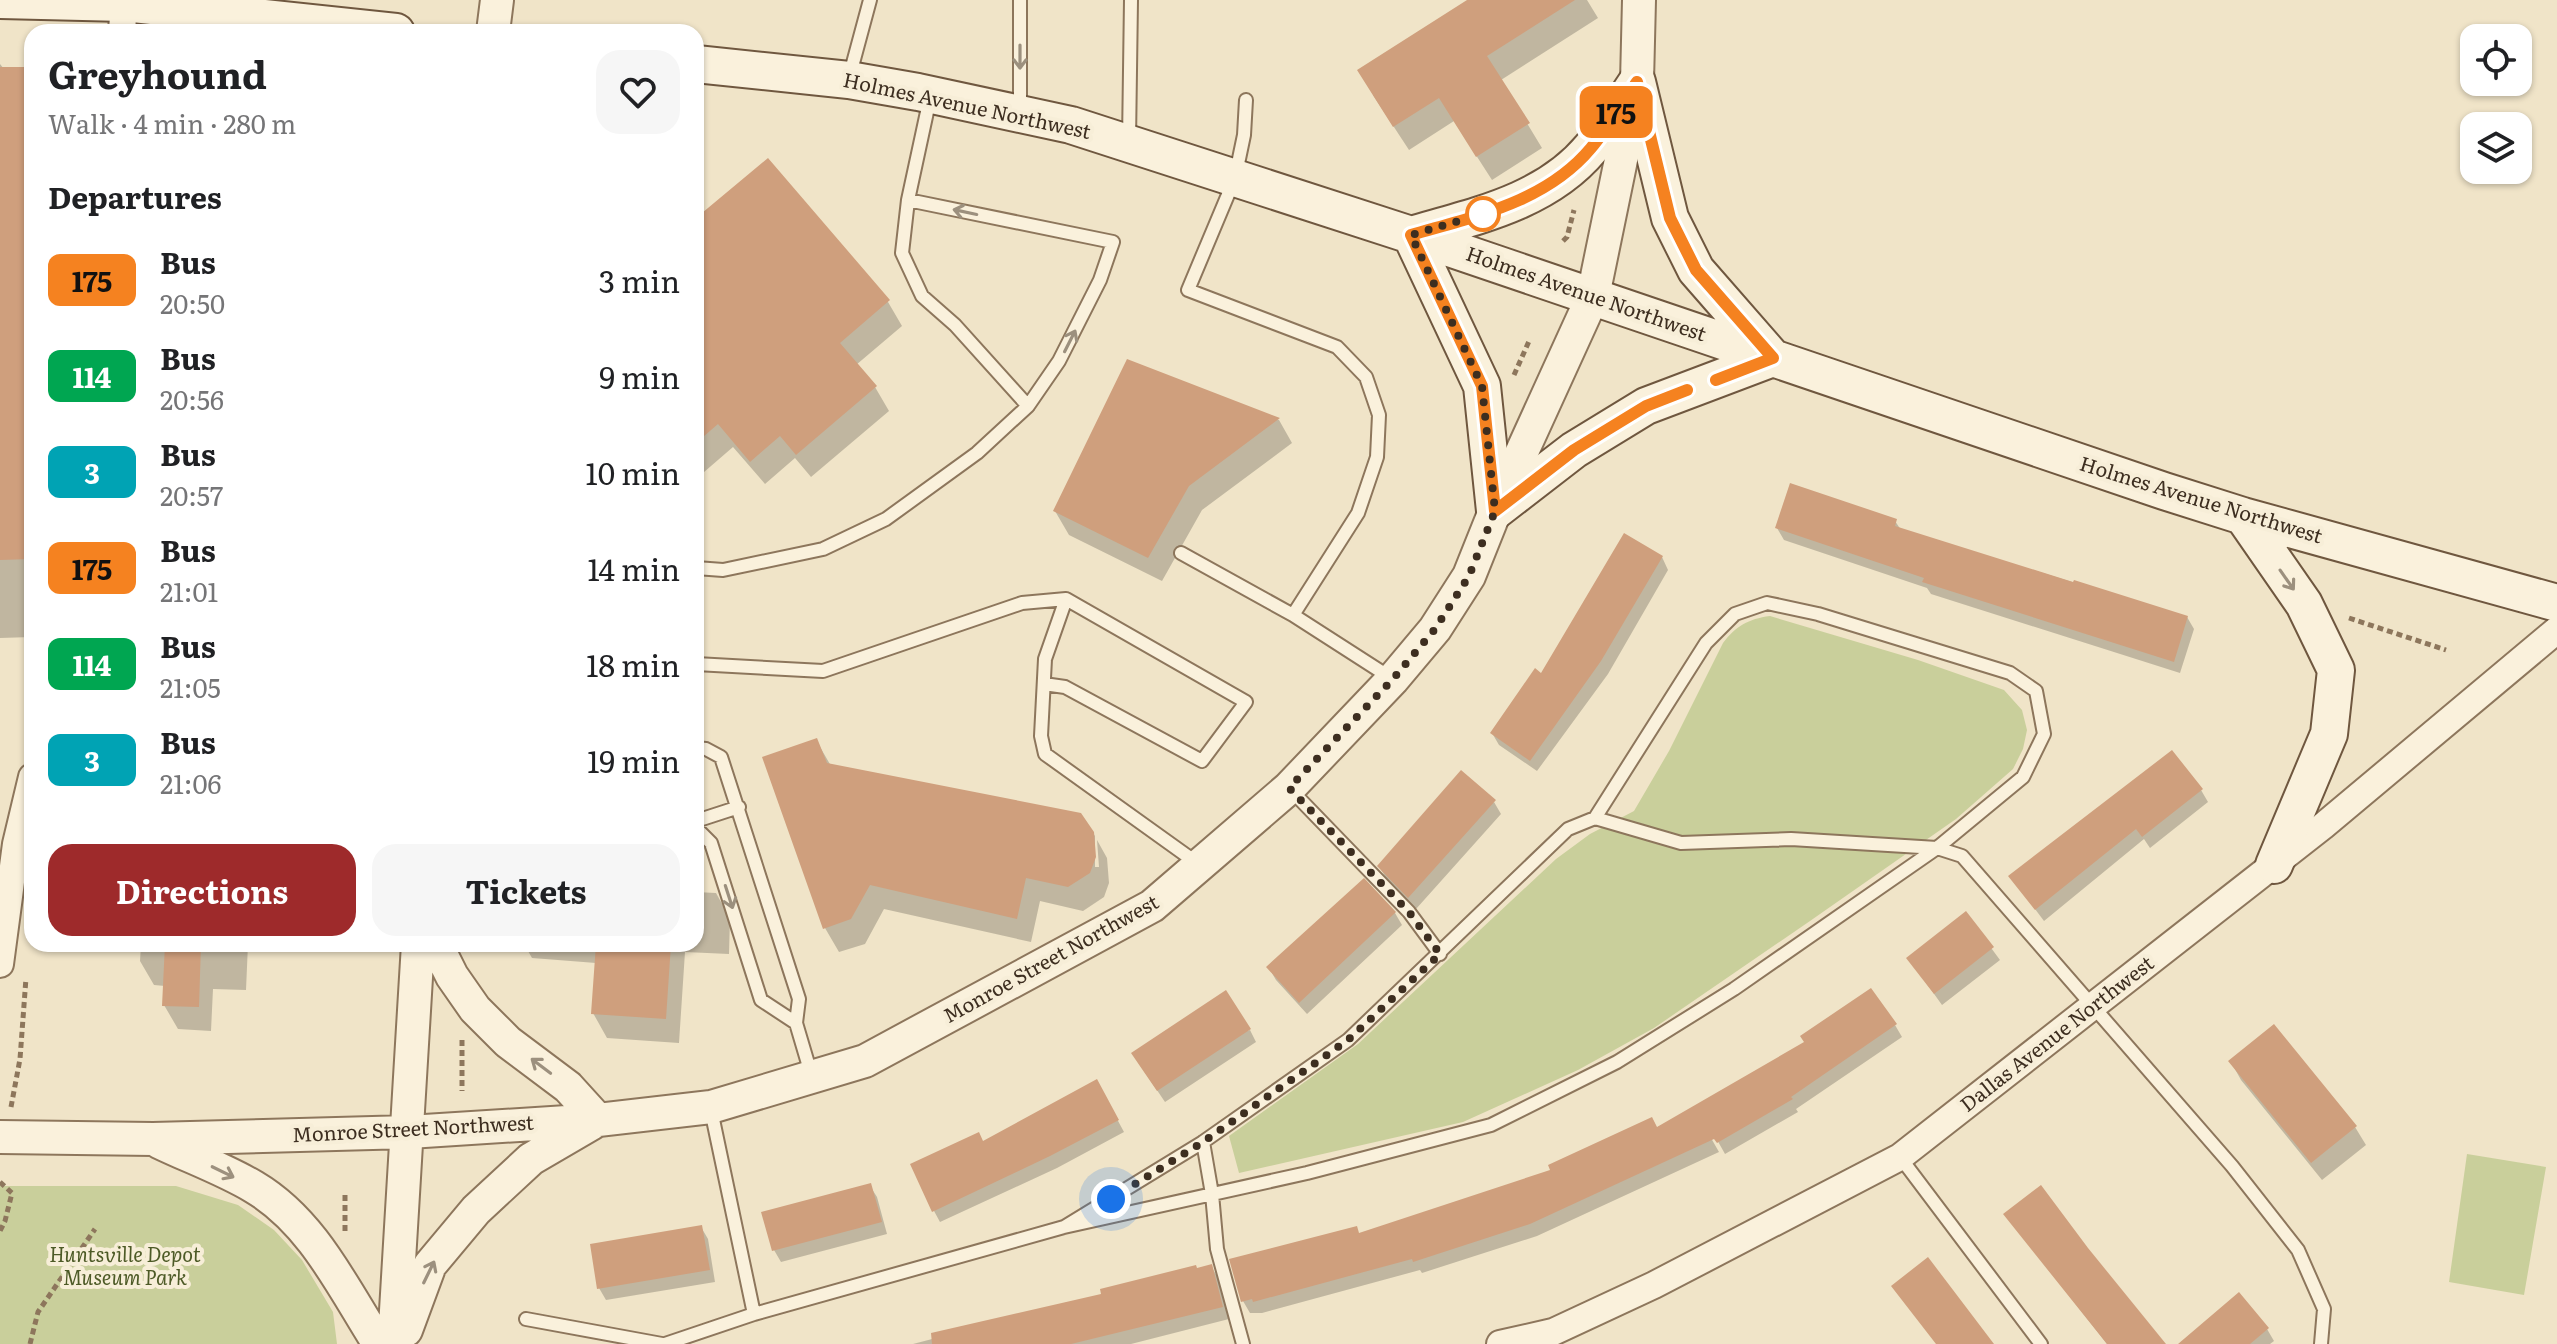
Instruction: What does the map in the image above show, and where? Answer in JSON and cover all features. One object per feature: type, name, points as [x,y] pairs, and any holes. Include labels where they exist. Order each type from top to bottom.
[{"type":"main road","points":[[0,0],[287,24]]},
{"type":"main road","name":"Holmes Avenue Northwest","points":[[704,65],[849,80],[931,94],[1071,125],[1411,235],[2243,516],[2557,603]]},
{"type":"main road","points":[[1495,511],[1482,386],[1411,235],[1474,217],[1533,195],[1571,169],[1592,147],[1637,82]]},
{"type":"main road","points":[[1495,511],[1574,450],[1646,406],[1773,358],[1696,270],[1670,218],[1637,82]]},
{"type":"main road","points":[[2243,516],[2304,604],[2336,670],[2329,734],[2274,865]]},
{"type":"street","points":[[494,24],[497,0]]},
{"type":"street","name":"Monroe Street Northwest","points":[[0,1137],[153,1139],[409,1132],[598,1120],[711,1107],[865,1061],[1152,906],[1289,788],[1393,679],[1435,629],[1469,576],[1495,511],[1593,296],[1637,82],[1639,0]]},
{"type":"street","name":"Dallas Avenue Northwest","points":[[1500,1344],[1555,1338],[1900,1157],[2274,865],[2557,630]]},
{"type":"street","points":[[0,964],[16,844],[24,810]]},
{"type":"street","points":[[394,1344],[418,952]]},
{"type":"street","points":[[400,1344],[430,1265],[476,1210],[531,1159],[598,1120],[568,1087],[508,1042],[475,1009],[440,952]]},
{"type":"street","points":[[153,1139],[253,1187],[294,1218],[311,1237],[379,1344]]},
{"type":"lane","points":[[849,80],[870,0]]},
{"type":"lane","points":[[1020,0],[1020,114]]},
{"type":"lane","points":[[1129,144],[1131,0]]},
{"type":"lane","points":[[931,94],[908,200],[902,253],[922,296],[955,325],[1028,406]]},
{"type":"lane","points":[[1246,100],[1244,135],[1235,178],[1188,290],[1337,347],[1366,377],[1379,415],[1377,457],[1358,513],[1293,615]]},
{"type":"lane","points":[[704,569],[723,570],[823,549],[886,519],[977,453],[1028,406],[1059,361],[1100,280],[1113,242],[908,200]]},
{"type":"lane","points":[[1181,553],[1293,615],[1393,679]]},
{"type":"lane","points":[[1066,599],[1045,659],[1041,736],[1045,754],[1200,865]]},
{"type":"lane","points":[[704,664],[823,671],[1022,603],[1066,599],[1246,702],[1202,761],[1065,687],[1044,684]]},
{"type":"lane","points":[[526,1319],[664,1344],[754,1314],[1064,1227],[1307,1173],[1491,1125],[1617,1062],[1734,989],[1937,848],[2023,777],[2044,734],[2036,691],[2010,673],[1818,614],[1767,603],[1735,614],[1706,643],[1595,818],[1568,829],[1348,1040],[1203,1142],[1064,1227]]},
{"type":"lane","points":[[704,749],[721,757],[739,807],[799,999],[796,1023],[812,1077]]},
{"type":"lane","points":[[1289,788],[1409,912],[1440,954]]},
{"type":"lane","points":[[704,818],[739,807]]},
{"type":"lane","points":[[1595,818],[1681,843],[1791,839],[1937,848],[1962,856],[2232,1166],[2298,1250],[2324,1309],[2321,1344]]},
{"type":"lane","points":[[704,836],[711,843],[761,1000],[796,1023]]},
{"type":"lane","points":[[711,1107],[754,1314]]},
{"type":"lane","points":[[1203,1142],[1217,1249],[1243,1344]]},
{"type":"lane","points":[[1900,1157],[2041,1344]]},
{"type":"path","points":[[2345,617],[2446,650]]},
{"type":"path","points":[[15,1085],[27,968]]},
{"type":"path","points":[[461,1030],[462,1091]]},
{"type":"path","points":[[0,1182],[12,1193],[0,1231]]},
{"type":"path","points":[[30,1344],[38,1312],[95,1229]]},
{"type":"green space","points":[[1770,616],[1918,660],[2004,690],[2022,710],[2027,730],[2023,749],[2013,769],[1956,819],[1810,921],[1654,1028],[1578,1070],[1463,1122],[1239,1173],[1229,1136],[1358,1044],[1556,859],[1590,834],[1634,811],[1669,751],[1723,643],[1743,624]]},
{"type":"green space","points":[[2467,1154],[2546,1167],[2524,1295],[2449,1282]]},
{"type":"green space","name":"Huntsville Depot Museum Park","points":[[0,1186],[176,1186],[238,1205],[274,1230],[302,1260],[333,1312],[337,1344],[0,1344]]},
{"type":"building","points":[[1467,0],[1575,0],[1487,56],[1530,123],[1476,157],[1439,98],[1393,127],[1357,70]]},
{"type":"building","points":[[0,67],[24,67],[24,559],[0,560]]},
{"type":"building","points":[[768,158],[890,300],[840,343],[877,386],[796,455],[780,436],[750,462],[718,424],[704,436],[704,211]]},
{"type":"building","points":[[1127,359],[1280,418],[1189,486],[1148,558],[1053,511]]},
{"type":"building","points":[[1790,483],[1897,519],[1895,526],[2188,616],[2174,662],[1922,582],[1924,578],[1775,528]]},
{"type":"building","points":[[1624,533],[1663,556],[1601,661],[1530,761],[1490,733],[1535,668],[1541,673]]},
{"type":"building","points":[[817,738],[827,763],[1081,813],[1094,832],[1096,857],[1090,873],[1068,887],[1026,878],[1017,919],[870,885],[851,919],[823,929],[762,757]]},
{"type":"building","points":[[2172,750],[2203,789],[2142,837],[2136,829],[2035,910],[2008,876]]},
{"type":"building","points":[[1461,770],[1496,800],[1408,898],[1377,866]]},
{"type":"building","points":[[1364,878],[1396,912],[1299,1003],[1266,967]]},
{"type":"building","points":[[1966,911],[1994,947],[1934,994],[1906,958]]},
{"type":"building","points":[[165,952],[201,952],[199,1007],[162,1006]]},
{"type":"building","points":[[595,952],[670,952],[666,1019],[591,1014]]},
{"type":"building","points":[[1871,988],[1897,1024],[1791,1097],[1793,1099],[1717,1143],[1714,1139],[1530,1224],[1413,1262],[1412,1259],[1253,1302],[1252,1299],[1241,1302],[1229,1259],[1357,1226],[1359,1233],[1550,1170],[1548,1165],[1652,1117],[1657,1127],[1804,1042],[1800,1036]]},
{"type":"building","points":[[1226,990],[1251,1029],[1157,1091],[1131,1053]]},
{"type":"building","points":[[2274,1024],[2357,1126],[2311,1163],[2228,1061]]},
{"type":"building","points":[[1097,1079],[1119,1120],[932,1212],[910,1164],[979,1132],[983,1141]]},
{"type":"building","points":[[871,1183],[882,1222],[772,1251],[761,1212]]},
{"type":"building","points":[[2041,1185],[2166,1344],[2107,1344],[2003,1214]]},
{"type":"building","points":[[702,1225],[710,1270],[597,1289],[590,1244]]},
{"type":"building","points":[[1928,1257],[1994,1344],[1936,1344],[1891,1286]]},
{"type":"building","points":[[1212,1264],[1223,1307],[1071,1344],[932,1344],[931,1333],[1101,1294],[1100,1289],[1196,1265],[1197,1268]]},
{"type":"building","points":[[2239,1292],[2269,1328],[2250,1344],[2178,1344]]},
{"type":"bus line","name":"175","points":[[1687,390],[1646,406],[1574,450],[1495,511],[1482,386],[1411,235],[1474,217],[1533,195],[1571,169],[1592,147],[1637,82],[1670,218],[1696,270],[1773,358],[1716,380]]},
{"type":"route","points":[[1111,1199],[1203,1142],[1348,1040],[1440,954],[1409,912],[1289,788],[1393,679],[1435,629],[1469,576],[1495,511],[1482,386],[1411,235],[1483,214]]}]
